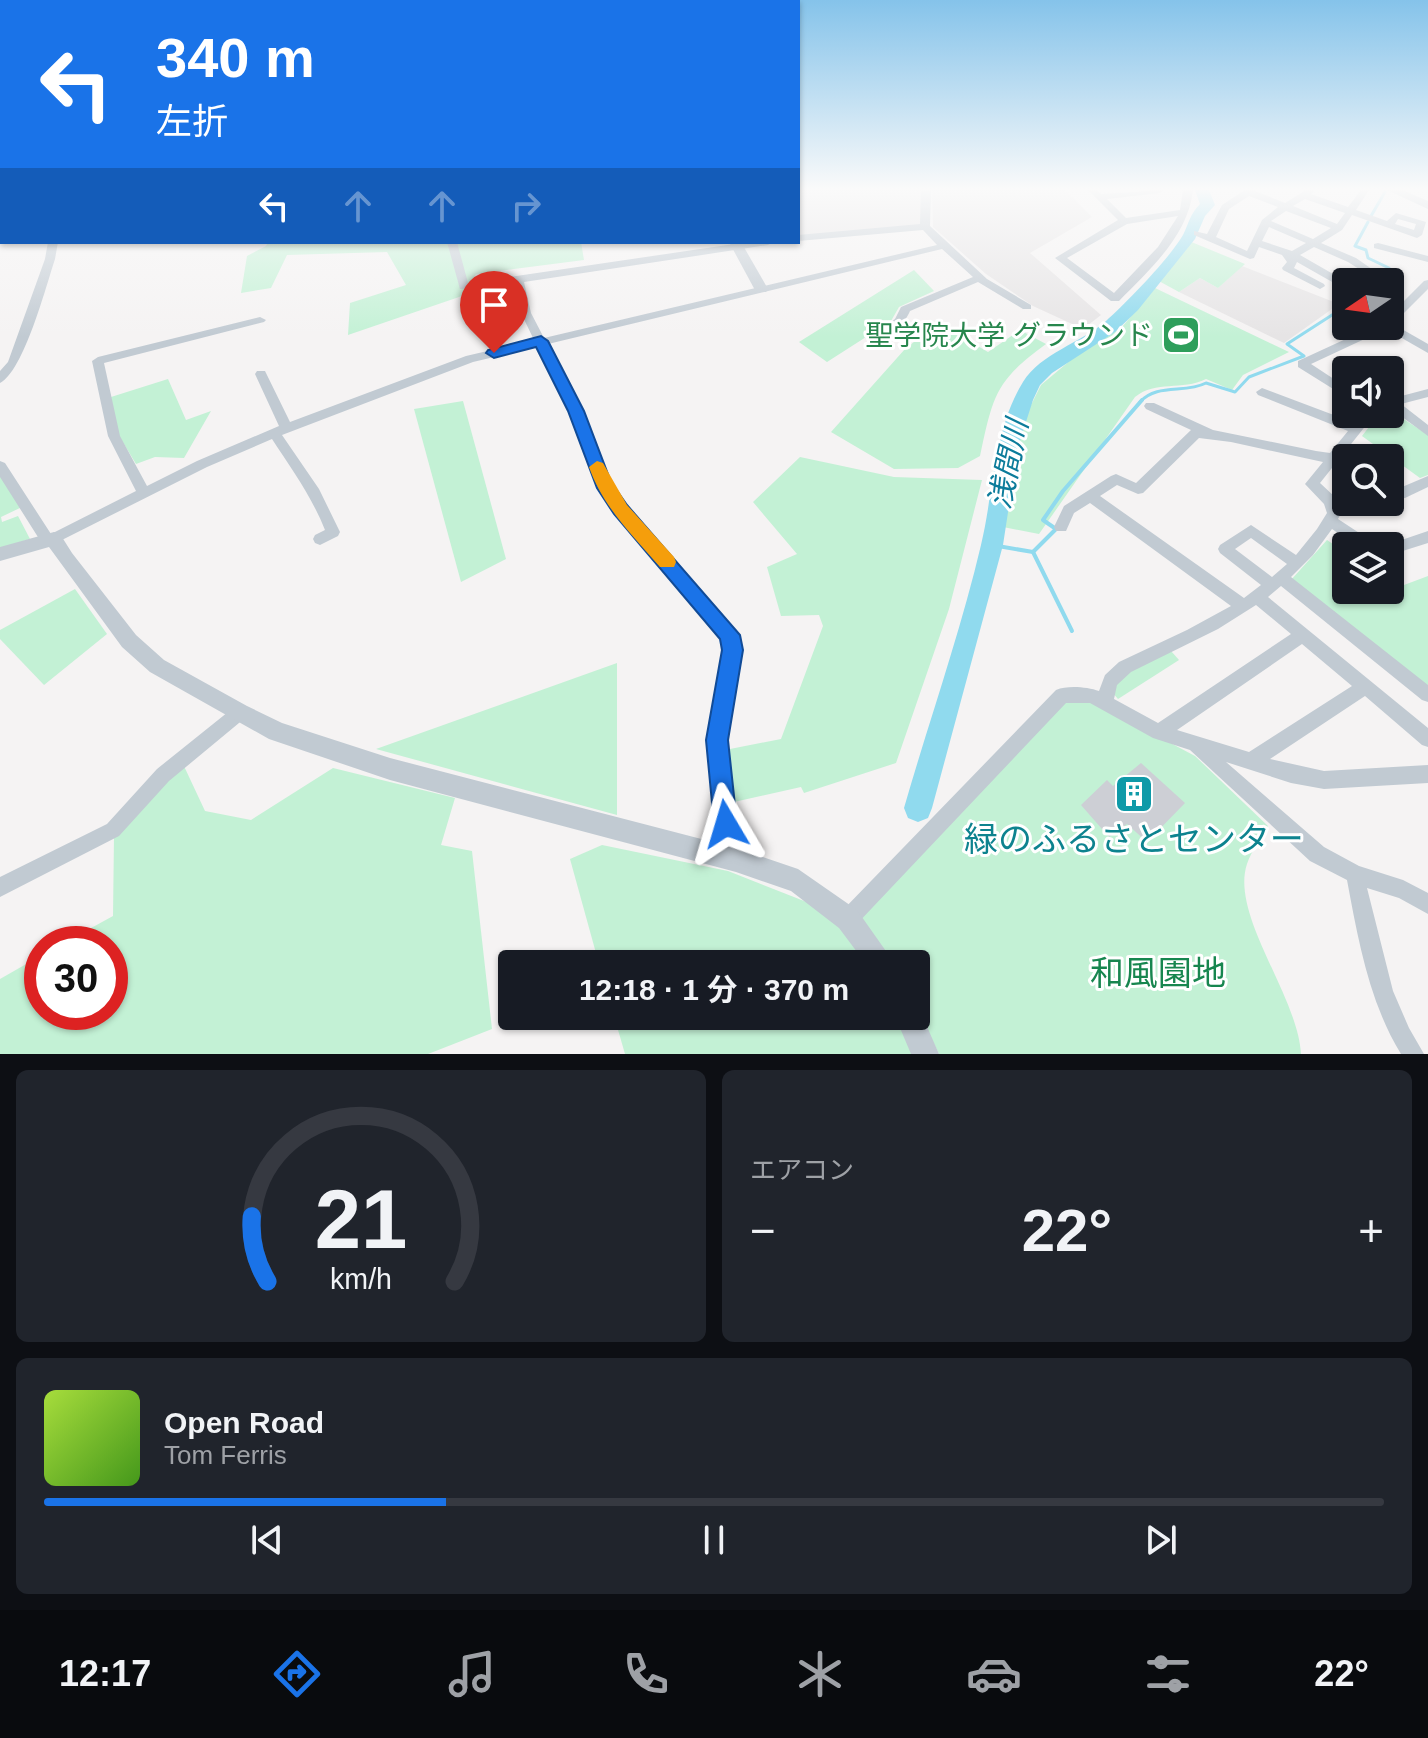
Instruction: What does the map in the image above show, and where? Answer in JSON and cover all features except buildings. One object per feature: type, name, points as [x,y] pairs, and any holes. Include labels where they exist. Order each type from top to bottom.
[{"type":"street","points":[[937,239],[980,278],[1027,307]]},
{"type":"street","points":[[1093,239],[1060,258],[1115,299],[1156,256],[1167,239]]},
{"type":"street","points":[[1210,239],[1248,260],[1258,239]]},
{"type":"street","points":[[1306,239],[1363,268]]},
{"type":"street","points":[[1290,255],[1321,239]]},
{"type":"street","points":[[1394,251],[1400,239]]},
{"type":"street","points":[[1257,243],[1290,255],[1332,278]]},
{"type":"street","points":[[2,374],[13,363],[52,244]]},
{"type":"street","points":[[453,244],[464,287],[736,244],[761,289]]},
{"type":"street","points":[[0,554],[51,540],[143,492],[280,430],[470,359],[944,246]]},
{"type":"street","points":[[1378,246],[1428,259]]},
{"type":"street","points":[[1290,255],[1293,263],[1287,268],[1320,286]]},
{"type":"street","points":[[876,339],[900,321],[905,309],[980,278]]},
{"type":"street","points":[[518,280],[526,313],[576,411],[603,483],[620,509],[729,635],[733,650],[717,740],[726,824],[736,860]]},
{"type":"street","points":[[1404,307],[1428,283]]},
{"type":"street","points":[[143,492],[114,436],[98,361],[260,320]]},
{"type":"street","points":[[1404,334],[1428,349]]},
{"type":"street","points":[[1332,384],[1302,364],[1353,340]]},
{"type":"street","points":[[261,374],[280,430],[333,532],[320,539]]},
{"type":"street","points":[[1262,392],[1357,429],[1345,444]]},
{"type":"street","points":[[1404,399],[1428,393]]},
{"type":"street","points":[[1150,406],[1209,433]]},
{"type":"street","points":[[1404,413],[1428,432]]},
{"type":"street","points":[[1061,527],[1069,510],[1116,479],[1138,489],[1196,433],[1244,439],[1304,456],[1332,458]]},
{"type":"street","points":[[1332,460],[1312,484],[1330,501],[1332,507]]},
{"type":"street","points":[[0,466],[51,540],[129,641],[157,666],[239,713],[277,732],[390,769],[736,860],[798,881],[848,919],[871,950]]},
{"type":"street","points":[[1404,492],[1428,481]]},
{"type":"street","points":[[1090,496],[1302,635],[1428,739]]},
{"type":"street","points":[[1105,704],[1111,679],[1129,665],[1196,633],[1249,601],[1276,581],[1322,538],[1332,516]]},
{"type":"street","points":[[1330,521],[1347,532]]},
{"type":"street","points":[[1296,563],[1251,530],[1225,549],[1276,581],[1428,695]]},
{"type":"street","points":[[1404,545],[1428,537]]},
{"type":"street","points":[[1159,732],[1302,635]]},
{"type":"street","points":[[1253,760],[1365,687]]},
{"type":"street","points":[[848,919],[1062,695],[1092,696],[1159,732],[1291,774],[1324,780],[1428,774]]},
{"type":"street","points":[[0,887],[113,830],[163,775],[239,713]]},
{"type":"street","points":[[1194,745],[1317,854],[1355,874],[1403,890],[1428,904]]},
{"type":"street","points":[[1355,874],[1367,931],[1390,1009],[1413,1054]]},
{"type":"street","points":[[914,1030],[925,1054]]},
{"type":"shaded area","points":[[947,239],[1054,239],[1030,253],[1101,315],[1083,329],[1033,306],[986,274]]},
{"type":"shaded area","points":[[1242,266],[1332,301],[1332,309],[1284,343],[1179,292],[1200,278],[1218,288]]},
{"type":"green space","points":[[1189,241],[1245,264],[1218,288],[1200,278],[1179,292],[1157,280]]},
{"type":"green space","points":[[581,244],[584,260],[476,274],[462,296],[348,335],[350,303],[406,285],[387,252],[287,255],[271,288],[241,293],[247,256],[266,246]]},
{"type":"green space","points":[[914,270],[934,291],[899,307],[891,321],[827,362],[799,342]]},
{"type":"green space","points":[[1155,288],[1289,352],[1243,375],[1232,390],[1206,379],[1143,392],[1135,397],[1039,534],[1003,527],[1019,429],[1041,385],[1072,359],[1122,327]]},
{"type":"green space","points":[[938,323],[988,352],[1020,330],[1046,344],[1016,369],[999,391],[980,456],[958,468],[894,469],[831,432],[905,349]]},
{"type":"green space","points":[[168,379],[186,420],[211,411],[184,458],[155,457],[136,464],[118,434],[111,397]]},
{"type":"green space","points":[[463,401],[506,559],[461,582],[414,409]]},
{"type":"green space","points":[[1404,419],[1428,435],[1428,475],[1420,478],[1404,466],[1404,444],[1373,444],[1362,436],[1368,428],[1404,428]]},
{"type":"green space","points":[[800,457],[894,477],[982,480],[949,609],[896,763],[804,793],[801,787],[734,802],[725,750],[781,739],[823,626],[819,615],[781,616],[767,567],[797,554],[753,502]]},
{"type":"green space","points":[[0,474],[22,507],[1,517],[2,522],[18,516],[30,539],[0,548]]},
{"type":"green space","points":[[1327,540],[1332,543],[1332,604],[1404,604],[1404,585],[1428,576],[1428,691],[1291,580]]},
{"type":"green space","points":[[75,589],[107,634],[44,685],[0,639],[0,630]]},
{"type":"green space","points":[[1171,651],[1179,660],[1118,699],[1112,692],[1121,676]]},
{"type":"green space","points":[[617,663],[617,815],[376,749]]},
{"type":"green space","name":"和風園地","points":[[1086,698],[1195,756],[1268,826],[1249,859],[1244,884],[1256,931],[1289,1007],[1301,1054],[939,1054],[927,1030],[930,1030],[930,950],[883,950],[860,919],[1065,700]]},
{"type":"green space","points":[[183,764],[205,811],[251,820],[333,768],[455,798],[441,845],[472,851],[492,1029],[428,1054],[0,1054],[0,979],[24,965],[24,1030],[128,1030],[128,926],[95,926],[113,916],[114,836]]},
{"type":"green space","points":[[602,845],[728,871],[827,910],[858,950],[595,950],[570,859]]},
{"type":"green space","points":[[618,1030],[903,1030],[913,1054],[625,1054]]},
{"type":"waterway","name":"浅間川","points":[[918,808],[992,545],[1008,447],[1023,400],[1032,382],[1045,369],[1109,328],[1132,306],[1187,239]]},
{"type":"waterway","points":[[1359,239],[1355,246],[1366,250],[1368,258],[1389,268]]},
{"type":"waterway","points":[[1141,401],[1155,393],[1206,383],[1235,392],[1249,377],[1304,356],[1287,344],[1332,315]]},
{"type":"waterway","points":[[1033,552],[1056,529],[1043,520],[1063,491],[1141,401]]},
{"type":"waterway","points":[[992,545],[1033,552]]},
{"type":"waterway","points":[[1033,552],[1072,631]]},
{"type":"slow traffic","points":[[597,467],[603,483],[620,509],[667,562]]},
{"type":"place","name":"聖学院大学 グラウンド","points":[[1181,335]]},
{"type":"place","name":"緑のふるさとセンター","points":[[1134,794]]},
{"type":"route","points":[[494,353],[541,341],[576,411],[603,483],[620,509],[729,635],[733,650],[717,740],[726,824]]}]
